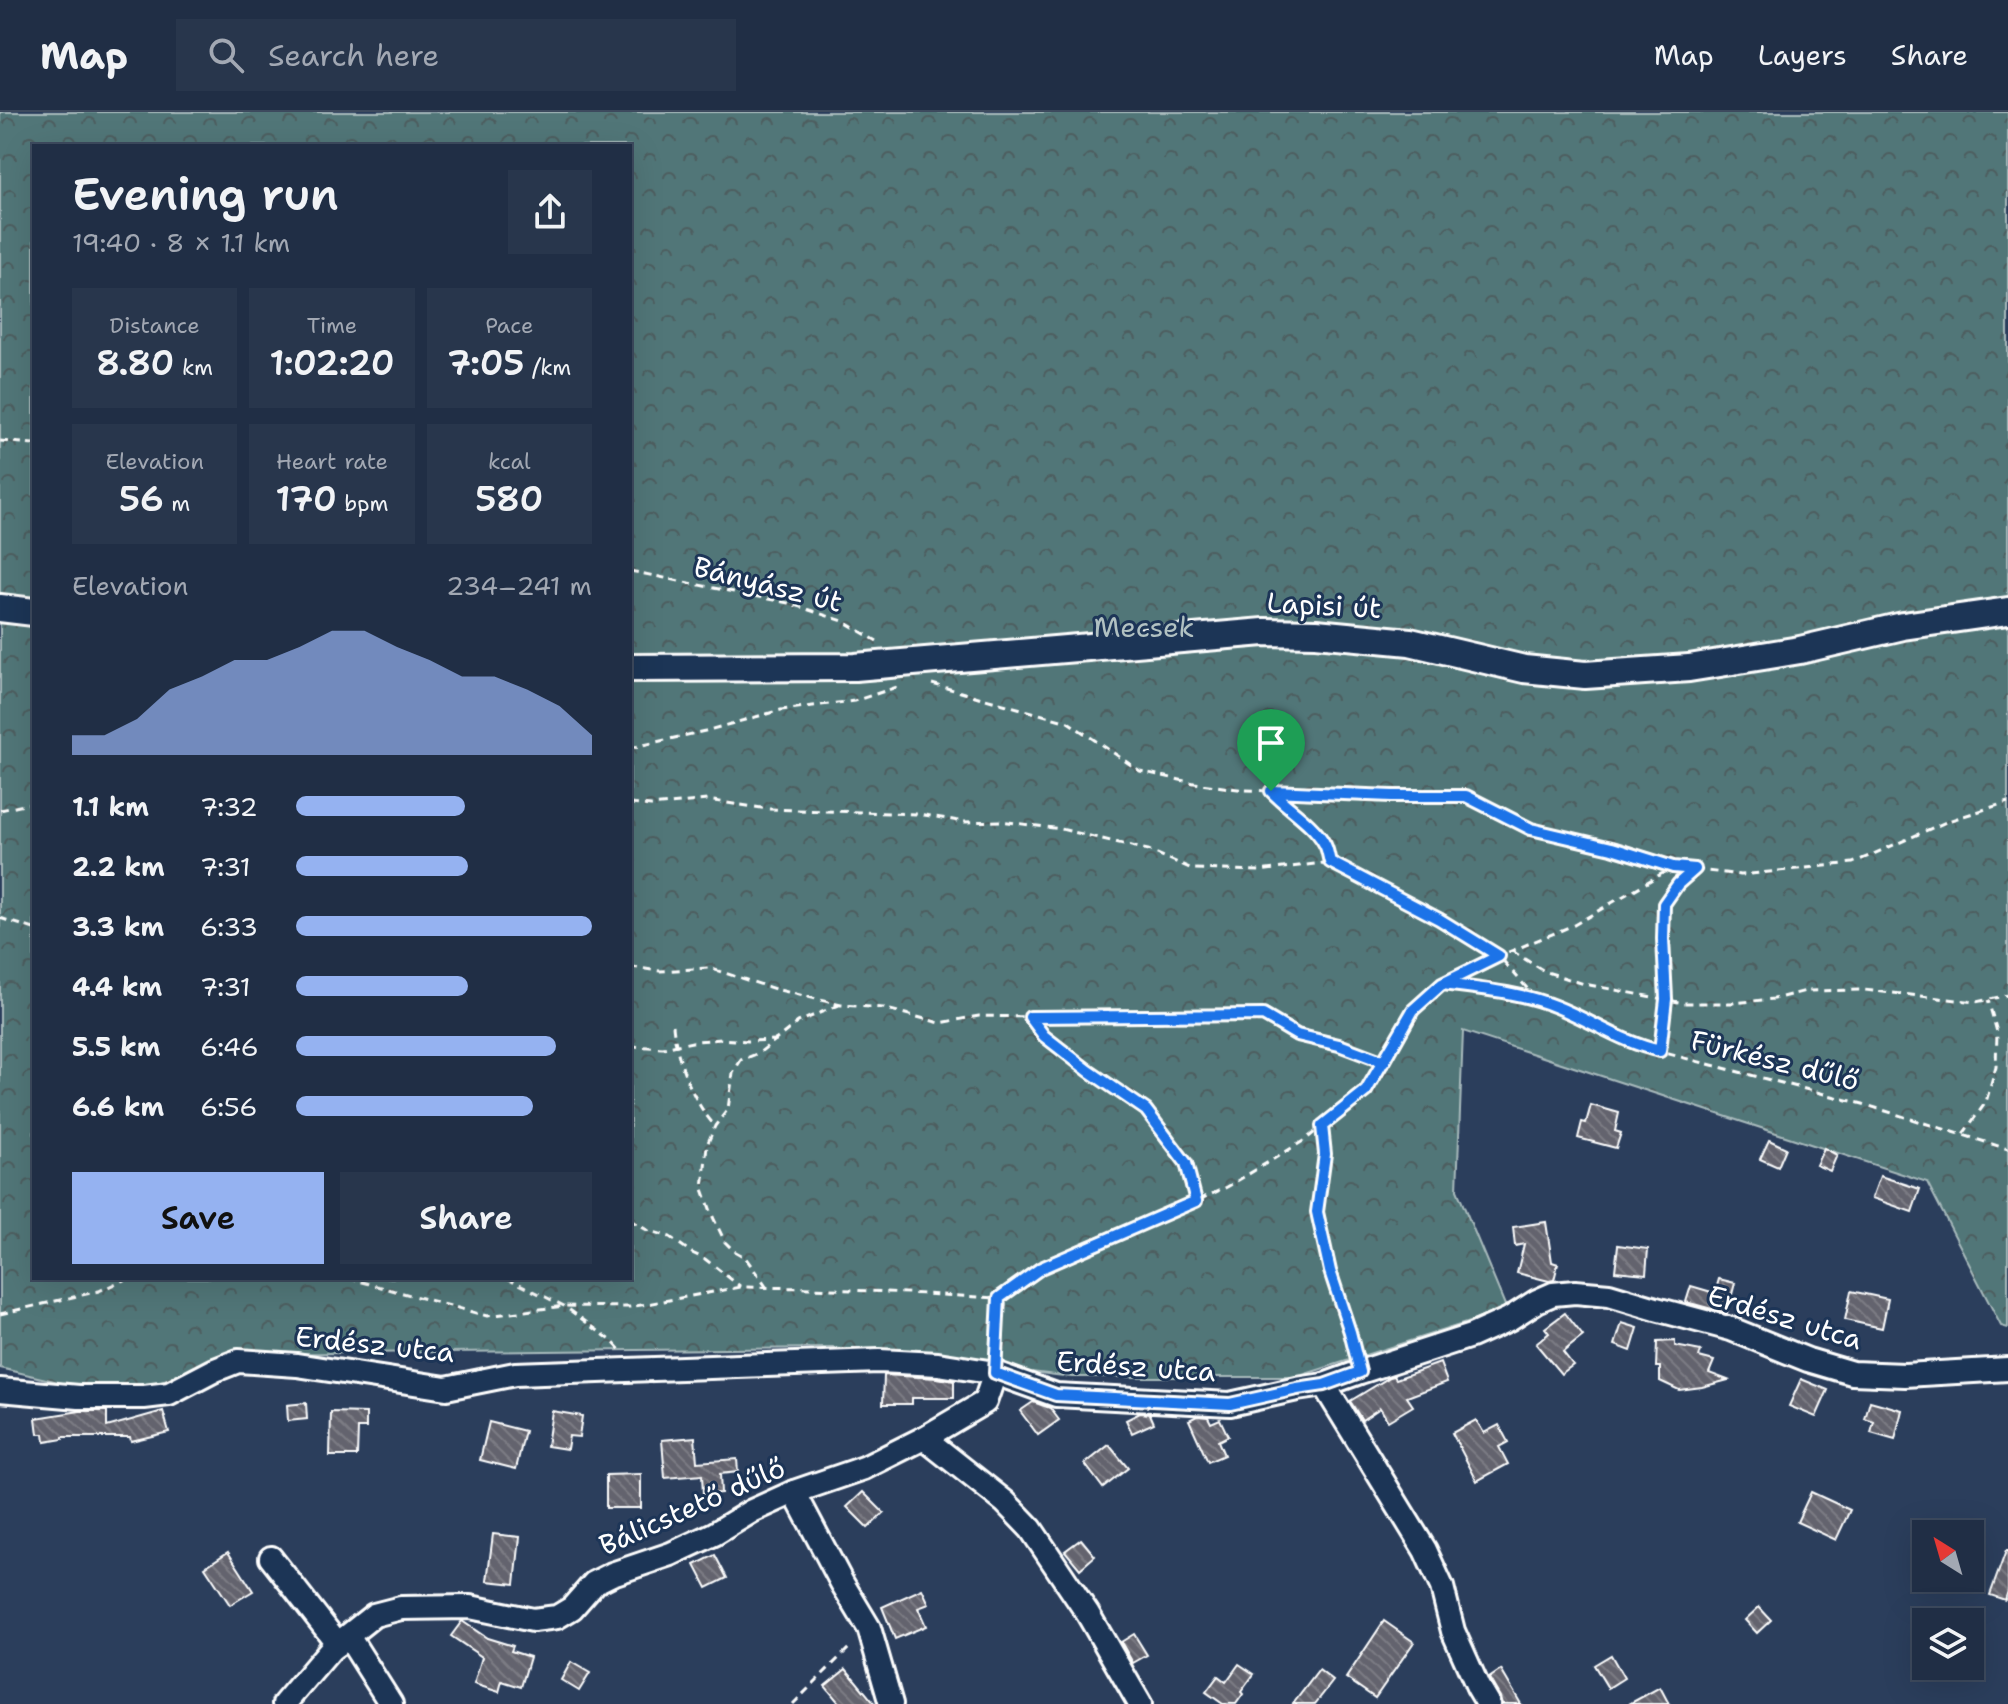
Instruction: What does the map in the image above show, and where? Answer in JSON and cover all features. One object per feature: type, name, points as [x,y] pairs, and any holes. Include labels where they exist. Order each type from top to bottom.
[{"type":"street","points":[[0,608],[32,612]]},
{"type":"street","name":"Lapisi út","points":[[632,668],[855,667],[917,673],[1105,644],[1264,632],[1316,633],[1410,642],[1524,669],[1585,675],[1689,668],[1800,650],[1903,626],[2008,611]]},
{"type":"street","name":"Erdész utca","points":[[0,1390],[79,1397],[169,1394],[238,1361],[297,1365],[446,1388],[515,1374],[879,1361],[938,1364],[995,1373],[1056,1395],[1230,1404],[1324,1385],[1471,1336],[1553,1294],[1575,1292],[1609,1295],[1731,1329],[1808,1360],[1852,1373],[1905,1375],[2008,1369]]},
{"type":"street","name":"Bálicstető dűlő","points":[[284,1704],[330,1650],[374,1615],[401,1608],[470,1607],[533,1620],[557,1617],[572,1608],[594,1583],[612,1574],[671,1554],[714,1534],[752,1511],[794,1492],[864,1468],[924,1438],[985,1402],[995,1373]]},
{"type":"street","points":[[1324,1385],[1425,1550],[1442,1587],[1453,1631],[1488,1704]]},
{"type":"street","points":[[924,1438],[1005,1502],[1031,1529],[1088,1614],[1140,1704]]},
{"type":"street","points":[[794,1492],[869,1628],[891,1704]]},
{"type":"street","points":[[271,1558],[343,1640],[391,1704]]},
{"type":"path","points":[[0,441],[32,444]]},
{"type":"path","name":"Bányász út","points":[[632,571],[788,603],[843,621],[870,637],[917,673],[1068,722],[1140,771],[1245,790],[1466,796],[1531,829],[1612,848],[1673,867],[1741,875],[1853,863],[1948,821],[2008,802]]},
{"type":"path","points":[[632,748],[781,710],[854,701],[897,687]]},
{"type":"path","points":[[1271,791],[1313,827],[1326,845],[1330,862]]},
{"type":"path","points":[[632,804],[651,806],[707,800],[768,809],[919,814],[964,822],[1000,821],[1061,829],[1148,850],[1192,869],[1260,871],[1330,862],[1427,912],[1499,956],[1538,1001]]},
{"type":"path","points":[[0,810],[32,803]]},
{"type":"path","points":[[355,1280],[487,1316],[564,1306],[630,1307],[741,1287],[999,1298],[1041,1268],[1227,1187],[1305,1140],[1366,1091],[1413,1010],[1442,984],[1574,925],[1673,867]]},
{"type":"path","points":[[1660,1051],[1666,999],[1664,904],[1678,884],[1695,869]]},
{"type":"path","points":[[0,918],[32,928]]},
{"type":"path","points":[[1512,951],[1544,971],[1584,984],[1684,1003],[1774,999],[1806,991],[1864,990],[1976,1002],[2008,995]]},
{"type":"path","points":[[632,967],[660,971],[709,968],[775,989],[841,1005],[883,1008],[940,1023],[979,1016],[1263,1015],[1297,1035],[1339,1045],[1384,1062]]},
{"type":"path","name":"Fürkész dűlő","points":[[1442,984],[1521,995],[1559,1008],[1638,1046],[1850,1100],[2008,1149]]},
{"type":"path","points":[[1962,1134],[1986,1102],[1996,1067],[1997,1032],[1988,1000]]},
{"type":"path","points":[[767,1288],[745,1257],[725,1242],[713,1217],[703,1189],[707,1145],[715,1126],[728,1109],[733,1073],[741,1060],[759,1053],[798,1022],[841,1005]]},
{"type":"path","points":[[1030,1017],[1044,1036],[1146,1110],[1186,1163],[1196,1201]]},
{"type":"path","points":[[673,1025],[675,1045],[703,1112],[715,1126]]},
{"type":"path","points":[[632,1046],[663,1048],[721,1039],[777,1040]]},
{"type":"path","points":[[1322,1126],[1325,1154],[1317,1212],[1330,1271],[1360,1372]]},
{"type":"path","points":[[632,1221],[670,1237],[741,1287]]},
{"type":"path","points":[[0,1314],[99,1291],[124,1280]]},
{"type":"path","points":[[511,1280],[564,1306],[612,1341],[638,1369]]},
{"type":"path","points":[[995,1373],[999,1298]]},
{"type":"path","points":[[793,1704],[869,1628]]},
{"type":"green space","name":"Mecsek","points":[[0,112],[2008,112],[2008,1328],[2001,1326],[1927,1182],[1463,1031],[1457,1190],[1507,1310],[1296,1377],[1072,1377],[833,1348],[249,1354],[117,1396],[0,1368]]},
{"type":"building","points":[[1591,1105],[1619,1113],[1615,1131],[1621,1133],[1616,1148],[1578,1138]]},
{"type":"building","points":[[1769,1140],[1786,1148],[1778,1167],[1760,1159]]},
{"type":"building","points":[[1824,1148],[1837,1155],[1830,1171],[1816,1165]]},
{"type":"building","points":[[1880,1176],[1920,1189],[1912,1212],[1872,1198]]},
{"type":"building","points":[[1546,1222],[1552,1262],[1558,1264],[1554,1280],[1549,1281],[1517,1273],[1524,1244],[1515,1246],[1513,1227]]},
{"type":"building","points":[[1618,1245],[1648,1249],[1646,1274],[1615,1271]]},
{"type":"building","points":[[1719,1279],[1735,1283],[1727,1313],[1686,1302],[1691,1286],[1715,1293]]},
{"type":"building","points":[[1851,1291],[1888,1299],[1882,1328],[1845,1320]]},
{"type":"building","points":[[1565,1313],[1583,1336],[1563,1352],[1573,1365],[1561,1374],[1536,1344],[1549,1333],[1545,1328]]},
{"type":"building","points":[[1622,1323],[1638,1328],[1631,1351],[1615,1345]]},
{"type":"building","points":[[1675,1341],[1675,1346],[1701,1351],[1699,1357],[1714,1361],[1709,1373],[1728,1380],[1679,1390],[1660,1381],[1660,1367],[1656,1367],[1657,1342]]},
{"type":"building","points":[[1440,1363],[1447,1382],[1407,1397],[1413,1406],[1388,1421],[1380,1408],[1362,1420],[1350,1401],[1390,1377],[1396,1379]]},
{"type":"building","points":[[884,1375],[954,1381],[954,1398],[912,1398],[912,1404],[883,1404]]},
{"type":"building","points":[[1801,1379],[1828,1390],[1816,1417],[1789,1406]]},
{"type":"building","points":[[1870,1401],[1902,1410],[1895,1440],[1871,1433],[1874,1422],[1865,1419]]},
{"type":"building","points":[[1033,1402],[1050,1408],[1059,1420],[1038,1435],[1020,1411]]},
{"type":"building","points":[[306,1403],[307,1419],[288,1421],[287,1405]]},
{"type":"building","points":[[80,1411],[107,1411],[107,1427],[163,1411],[169,1432],[131,1441],[130,1437],[63,1437],[45,1442],[44,1434],[38,1434],[36,1418]]},
{"type":"building","points":[[552,1411],[582,1416],[579,1437],[569,1436],[567,1449],[547,1446]]},
{"type":"building","points":[[331,1412],[366,1413],[366,1428],[358,1428],[357,1456],[330,1456]]},
{"type":"building","points":[[1140,1413],[1150,1414],[1154,1423],[1132,1433],[1126,1420]]},
{"type":"building","points":[[1197,1416],[1208,1417],[1211,1423],[1220,1419],[1228,1436],[1218,1441],[1224,1455],[1208,1462],[1189,1420]]},
{"type":"building","points":[[1476,1420],[1484,1433],[1499,1425],[1508,1442],[1499,1447],[1508,1464],[1477,1481],[1452,1433]]},
{"type":"building","points":[[489,1422],[525,1431],[516,1469],[480,1460]]},
{"type":"building","points":[[695,1437],[697,1462],[737,1459],[738,1472],[720,1474],[721,1493],[703,1494],[702,1475],[665,1478],[662,1440]]},
{"type":"building","points":[[1109,1445],[1128,1468],[1103,1488],[1085,1464]]},
{"type":"building","points":[[641,1474],[641,1508],[606,1508],[606,1475]]},
{"type":"building","points":[[863,1492],[884,1513],[868,1528],[847,1507]]},
{"type":"building","points":[[1811,1492],[1850,1510],[1836,1540],[1797,1522]]},
{"type":"building","points":[[493,1534],[520,1537],[515,1584],[487,1581]]},
{"type":"building","points":[[1081,1539],[1095,1556],[1080,1569],[1065,1551]]},
{"type":"building","points":[[2006,1551],[2008,1591],[2005,1600],[1990,1595]]},
{"type":"building","points":[[228,1552],[253,1591],[230,1605],[205,1567]]},
{"type":"building","points":[[715,1555],[727,1578],[707,1588],[695,1565]]},
{"type":"building","points":[[922,1589],[929,1604],[918,1608],[926,1626],[895,1639],[882,1607]]},
{"type":"building","points":[[1759,1607],[1771,1620],[1757,1633],[1745,1620]]},
{"type":"building","points":[[462,1621],[487,1638],[513,1646],[511,1651],[530,1657],[521,1687],[502,1681],[499,1692],[474,1684],[482,1657],[451,1636]]},
{"type":"building","points":[[1384,1621],[1414,1642],[1375,1698],[1346,1678]]},
{"type":"building","points":[[1134,1634],[1147,1655],[1133,1663],[1121,1642]]},
{"type":"building","points":[[1611,1655],[1624,1678],[1608,1688],[1594,1665]]},
{"type":"building","points":[[571,1662],[590,1673],[579,1691],[561,1680]]},
{"type":"building","points":[[1239,1664],[1254,1674],[1236,1704],[1223,1704],[1206,1692],[1218,1676],[1226,1682]]},
{"type":"building","points":[[846,1669],[875,1704],[840,1704],[825,1686]]},
{"type":"building","points":[[1319,1670],[1333,1681],[1315,1704],[1293,1704]]},
{"type":"building","points":[[1501,1670],[1521,1704],[1502,1704],[1489,1678]]},
{"type":"building","points":[[1660,1687],[1669,1704],[1629,1704]]},
{"type":"route","points":[[1271,791],[1313,827],[1326,845],[1330,862],[1439,919],[1499,956],[1442,984],[1413,1010],[1384,1062],[1366,1091],[1322,1126],[1325,1154],[1317,1212],[1330,1271],[1360,1372],[1324,1385],[1230,1404],[1056,1395],[995,1373],[999,1298],[1041,1268],[1196,1201],[1186,1163],[1146,1110],[1044,1036],[1030,1017],[1263,1015],[1297,1035],[1339,1045],[1384,1062],[1413,1010],[1442,984],[1521,995],[1559,1008],[1638,1046],[1660,1051],[1666,999],[1664,904],[1678,884],[1695,869],[1673,867],[1612,848],[1531,829],[1466,796],[1271,791]]}]
